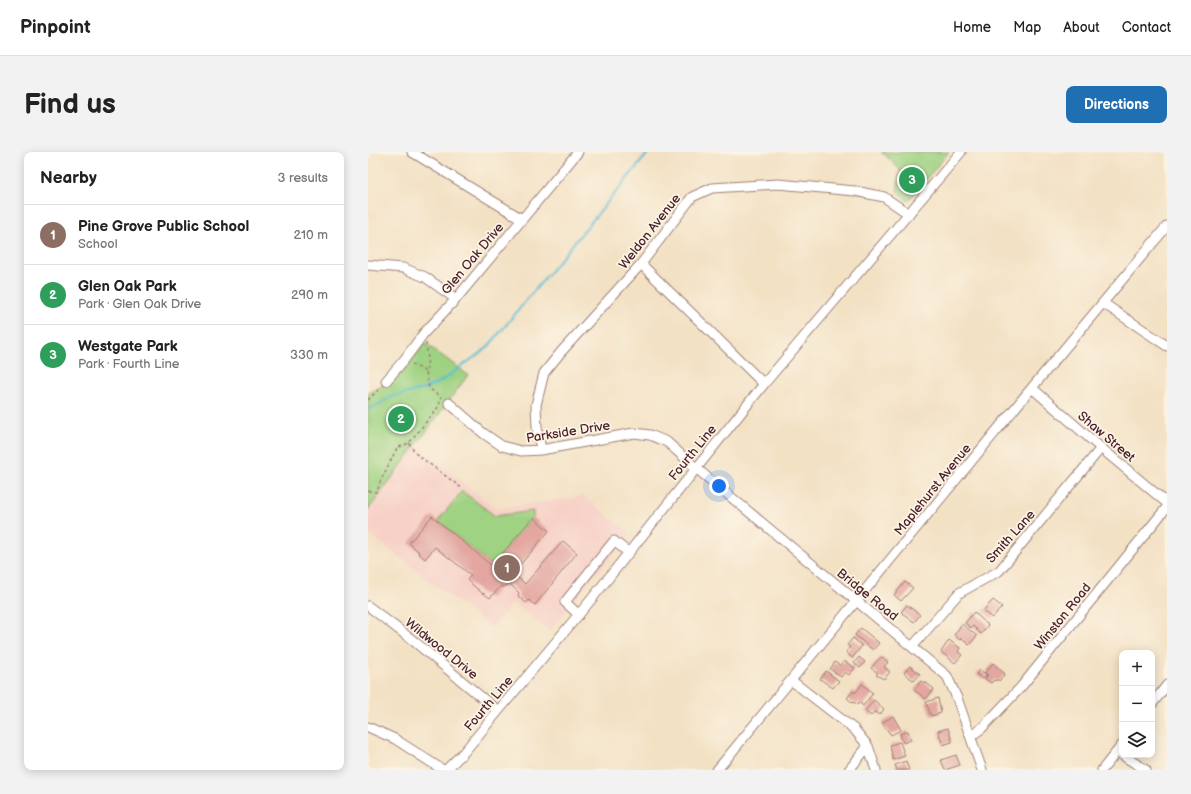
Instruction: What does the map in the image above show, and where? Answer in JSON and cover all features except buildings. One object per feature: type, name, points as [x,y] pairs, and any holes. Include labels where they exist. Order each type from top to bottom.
[{"type":"street","points":[[412,152],[522,219]]},
{"type":"street","name":"Glen Oak Drive","points":[[386,380],[404,360],[424,333],[456,299],[578,152]]},
{"type":"street","name":"Fourth Line","points":[[446,770],[464,752],[579,615],[764,384],[961,152]]},
{"type":"street","name":"Weldon Avenue","points":[[541,450],[537,427],[536,405],[544,373],[561,352],[641,264],[692,196],[712,188],[778,184],[856,191],[884,197],[909,214]]},
{"type":"street","name":"Maplehurst Avenue","points":[[717,770],[1167,226]]},
{"type":"street","points":[[641,264],[764,384]]},
{"type":"street","points":[[368,265],[402,268],[425,277],[456,299]]},
{"type":"street","points":[[1103,303],[1167,346]]},
{"type":"street","name":"Shaw Street","points":[[1032,388],[1167,503]]},
{"type":"street","name":"Parkside Drive","points":[[449,403],[483,433],[502,446],[521,451],[541,450],[634,433],[650,435],[666,442],[696,468]]},
{"type":"street","name":"Smith Lane","points":[[912,647],[960,593],[999,571],[1101,448]]},
{"type":"street","name":"Bridge Road","points":[[696,468],[947,676],[957,698],[982,770]]},
{"type":"street","name":"Winston Road","points":[[971,736],[982,728],[1021,687],[1167,507]]},
{"type":"street","points":[[579,615],[565,602],[614,541],[629,553]]},
{"type":"street","name":"Wildwood Drive","points":[[368,606],[415,642],[498,711]]},
{"type":"street","points":[[792,681],[854,729],[868,746],[876,770]]},
{"type":"street","points":[[1155,700],[1167,685]]},
{"type":"street","points":[[368,727],[395,739],[443,770]]},
{"type":"street","points":[[849,770],[868,746]]},
{"type":"street","points":[[1102,770],[1119,754]]},
{"type":"street","points":[[1129,758],[1146,770]]},
{"type":"path","points":[[424,333],[428,350],[426,372],[429,388],[449,403]]},
{"type":"path","points":[[404,360],[426,372]]},
{"type":"path","points":[[368,400],[380,388]]},
{"type":"path","points":[[368,491],[377,492],[380,482],[397,448],[409,443],[439,406],[440,397]]},
{"type":"path","points":[[409,443],[415,453],[463,489]]},
{"type":"shaded area","points":[[415,445],[497,509],[583,496],[630,533],[549,631],[513,602],[491,628],[368,533],[368,510]]},
{"type":"green space","points":[[881,152],[949,152],[908,201],[897,191],[900,170]]},
{"type":"green space","points":[[425,343],[468,375],[368,510],[368,393],[397,379]]},
{"type":"green space","points":[[462,491],[495,516],[533,511],[533,517],[492,566],[438,521]]},
{"type":"waterway","points":[[368,410],[391,397],[424,389],[440,382],[487,348],[649,152]]},
{"type":"place","name":"Westgate Park","points":[[912,180]]},
{"type":"place","name":"Glen Oak Park","points":[[401,419]]},
{"type":"place","name":"Pine Grove Public School","points":[[507,568]]}]
